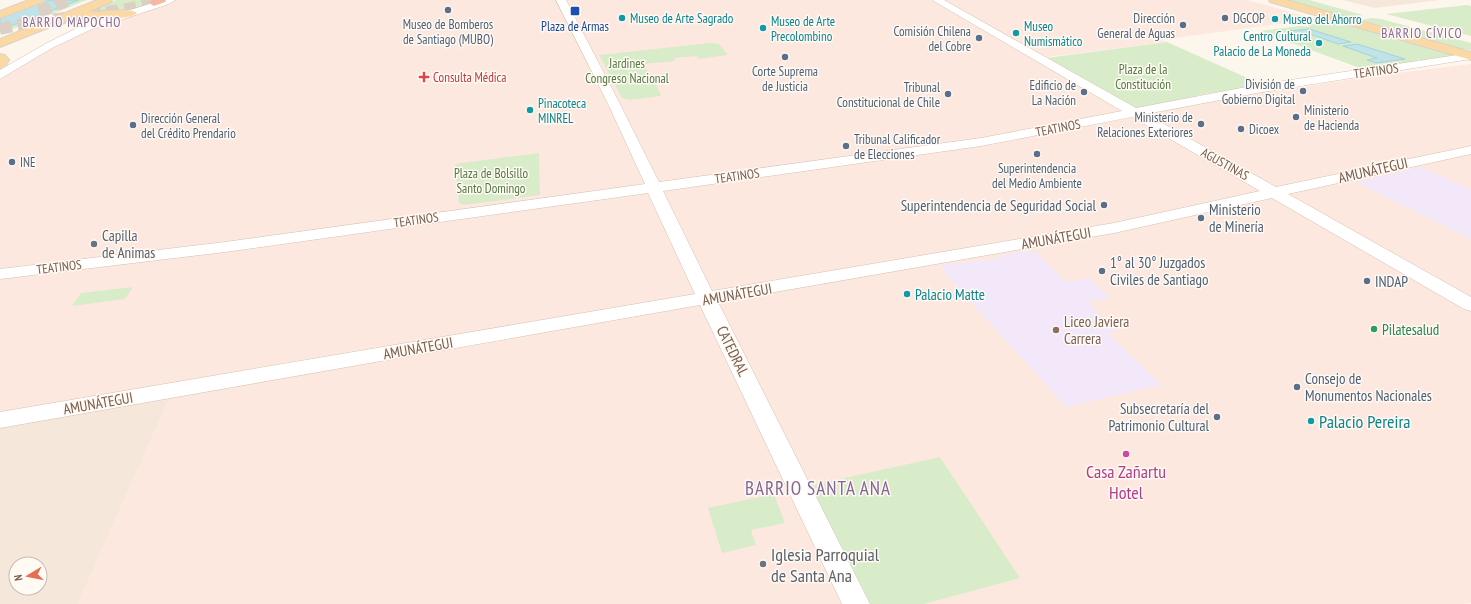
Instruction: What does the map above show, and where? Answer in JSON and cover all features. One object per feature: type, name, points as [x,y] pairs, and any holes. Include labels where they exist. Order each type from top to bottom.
[{"type":"main road","points":[[0,15],[39,0]]},
{"type":"main road","points":[[0,42],[107,0]]},
{"type":"main road","points":[[0,75],[34,53],[64,38],[94,25],[171,0]]},
{"type":"main road","name":"CATEDRAL","points":[[561,0],[615,106],[707,299],[856,604]]},
{"type":"main road","name":"AGUSTINAS","points":[[937,0],[1471,305]]},
{"type":"main road","points":[[1274,0],[1471,56]]},
{"type":"main road","points":[[84,9],[83,12],[87,14],[131,13]]},
{"type":"main road","name":"TEATINOS","points":[[0,274],[225,247],[997,140],[1257,89],[1471,56]]},
{"type":"main road","points":[[0,58],[3,60],[0,64]]},
{"type":"main road","name":"AMUNÁTEGUI","points":[[0,420],[1114,228],[1471,150]]},
{"type":"shaded area","points":[[176,0],[1248,0],[1314,19],[1160,40],[1167,42],[1046,57],[1199,97],[1195,95],[1263,85],[1277,91],[1373,76],[1471,64],[1471,603],[78,604],[171,395],[0,425],[0,78],[31,58],[78,34],[131,15],[154,9]]},
{"type":"shaded area","points":[[1342,0],[1440,0],[1375,8]]},
{"type":"shaded area","points":[[1421,167],[1471,190],[1471,239],[1356,182]]},
{"type":"shaded area","name":"Liceo Javiera Carrera","points":[[1025,251],[1026,253],[1034,251],[1066,282],[1088,278],[1111,299],[1087,302],[1117,332],[1108,334],[1162,385],[1066,407],[942,270],[944,265],[1000,258],[1001,255]]},
{"type":"shaded area","points":[[171,395],[78,604],[0,604],[0,425]]},
{"type":"green space","points":[[49,0],[87,0],[0,34],[0,18]]},
{"type":"green space","points":[[116,0],[157,0],[157,3],[118,14],[84,14]]},
{"type":"green space","points":[[1283,0],[1309,0],[1363,15],[1345,17]]},
{"type":"green space","points":[[1467,5],[1471,6],[1471,36],[1386,14]]},
{"type":"green space","points":[[1372,18],[1381,19],[1471,43],[1471,50],[1461,49],[1361,20]]},
{"type":"green space","points":[[1338,21],[1458,55],[1425,62],[1418,59],[1417,61],[1365,70],[1260,31],[1300,26],[1311,27],[1307,25]]},
{"type":"green space","name":"Plaza de la Constitución","points":[[1167,42],[1263,85],[1196,95],[1200,98],[1135,108],[1046,58]]},
{"type":"green space","name":"Jardines Congreso Nacional","points":[[710,43],[719,44],[728,55],[699,59],[697,56],[674,58],[675,61],[643,64],[650,75],[643,76],[648,85],[656,84],[661,96],[629,100],[622,98],[599,55]]},
{"type":"green space","name":"Plaza de Bolsillo Santo Domingo","points":[[539,153],[540,195],[464,205],[459,203],[455,164]]},
{"type":"green space","points":[[133,287],[125,299],[72,306],[81,293]]},
{"type":"green space","points":[[940,457],[1020,578],[924,604],[864,604],[809,486]]},
{"type":"green space","points":[[774,494],[785,523],[751,530],[756,545],[722,553],[708,508]]},
{"type":"water","points":[[49,0],[79,0],[0,30],[0,18]]},
{"type":"water","points":[[1309,29],[1351,42],[1338,44],[1307,33],[1296,34],[1289,31]]},
{"type":"water","points":[[1357,44],[1405,59],[1376,63],[1367,60],[1377,58],[1343,46]]},
{"type":"tunnel","points":[[39,12],[70,0]]},
{"type":"tunnel","points":[[0,29],[116,11],[154,3]]},
{"type":"place","name":"Museo de Bomberos de Santiago (MUBO)","points":[[448,10]]},
{"type":"place","name":"Plaza de Armas","points":[[575,11]]},
{"type":"place","name":"Museo de Arte Sagrado","points":[[622,18]]},
{"type":"place","name":"DGCOP","points":[[1225,18]]},
{"type":"place","name":"Museo del Ahorro","points":[[1275,19]]},
{"type":"place","name":"Dirección General de Aguas","points":[[1183,25]]},
{"type":"place","name":"Museo de Arte Precolombino","points":[[763,28]]},
{"type":"place","name":"Museo Numismático","points":[[1016,33]]},
{"type":"place","name":"Comisión Chilena del Cobre","points":[[979,38]]},
{"type":"place","name":"Centro Cultural Palacio de La Moneda","points":[[1319,43]]},
{"type":"place","name":"Corte Suprema de Justicia","points":[[785,57]]},
{"type":"place","name":"Consulta Médica","points":[[424,77]]},
{"type":"place","name":"División de Gobierno Digital","points":[[1303,91]]},
{"type":"place","name":"Edificio de La Nación","points":[[1084,92]]},
{"type":"place","name":"Tribunal Constitucional de Chile","points":[[948,94]]},
{"type":"place","name":"Pinacoteca MINREL","points":[[530,110]]},
{"type":"place","name":"Ministerio de Hacienda","points":[[1296,117]]},
{"type":"place","name":"Ministerio de Relaciones Exteriores","points":[[1201,124]]},
{"type":"place","name":"Dirección General del Crédito Prendario","points":[[133,125]]},
{"type":"place","name":"Dicoex","points":[[1241,129]]},
{"type":"place","name":"Tribunal Calificador de Elecciones","points":[[846,146]]},
{"type":"place","name":"Superintendencia del Medio Ambiente","points":[[1037,154]]},
{"type":"place","name":"INE","points":[[12,162]]},
{"type":"place","name":"Superintendencia de Seguridad Social","points":[[1104,205]]},
{"type":"place","name":"Ministerio de Minería","points":[[1201,218]]},
{"type":"place","name":"Capilla de Animas","points":[[94,244]]},
{"type":"place","name":"1° al 30° Juzgados Civiles de Santiago","points":[[1102,271]]},
{"type":"place","name":"INDAP","points":[[1367,281]]},
{"type":"place","name":"Palacio Matte","points":[[907,294]]},
{"type":"place","name":"Pilatesalud","points":[[1374,329]]},
{"type":"place","name":"Liceo Javiera Carrera","points":[[1056,330]]},
{"type":"place","name":"Consejo de Monumentos Nacionales","points":[[1297,387]]},
{"type":"place","name":"Subsecretaría del Patrimonio Cultural","points":[[1217,417]]},
{"type":"place","name":"Palacio Pereira","points":[[1311,421]]},
{"type":"place","name":"Casa Zañartu Hotel","points":[[1126,454]]},
{"type":"place","name":"Iglesia Parroquial de Santa Ana","points":[[763,564]]},
{"type":"district","name":"BARRIO MAPOCHO","points":[[72,22]]},
{"type":"district","name":"BARRIO CÍVICO","points":[[1422,33]]},
{"type":"district","name":"BARRIO SANTA ANA","points":[[818,488]]}]
